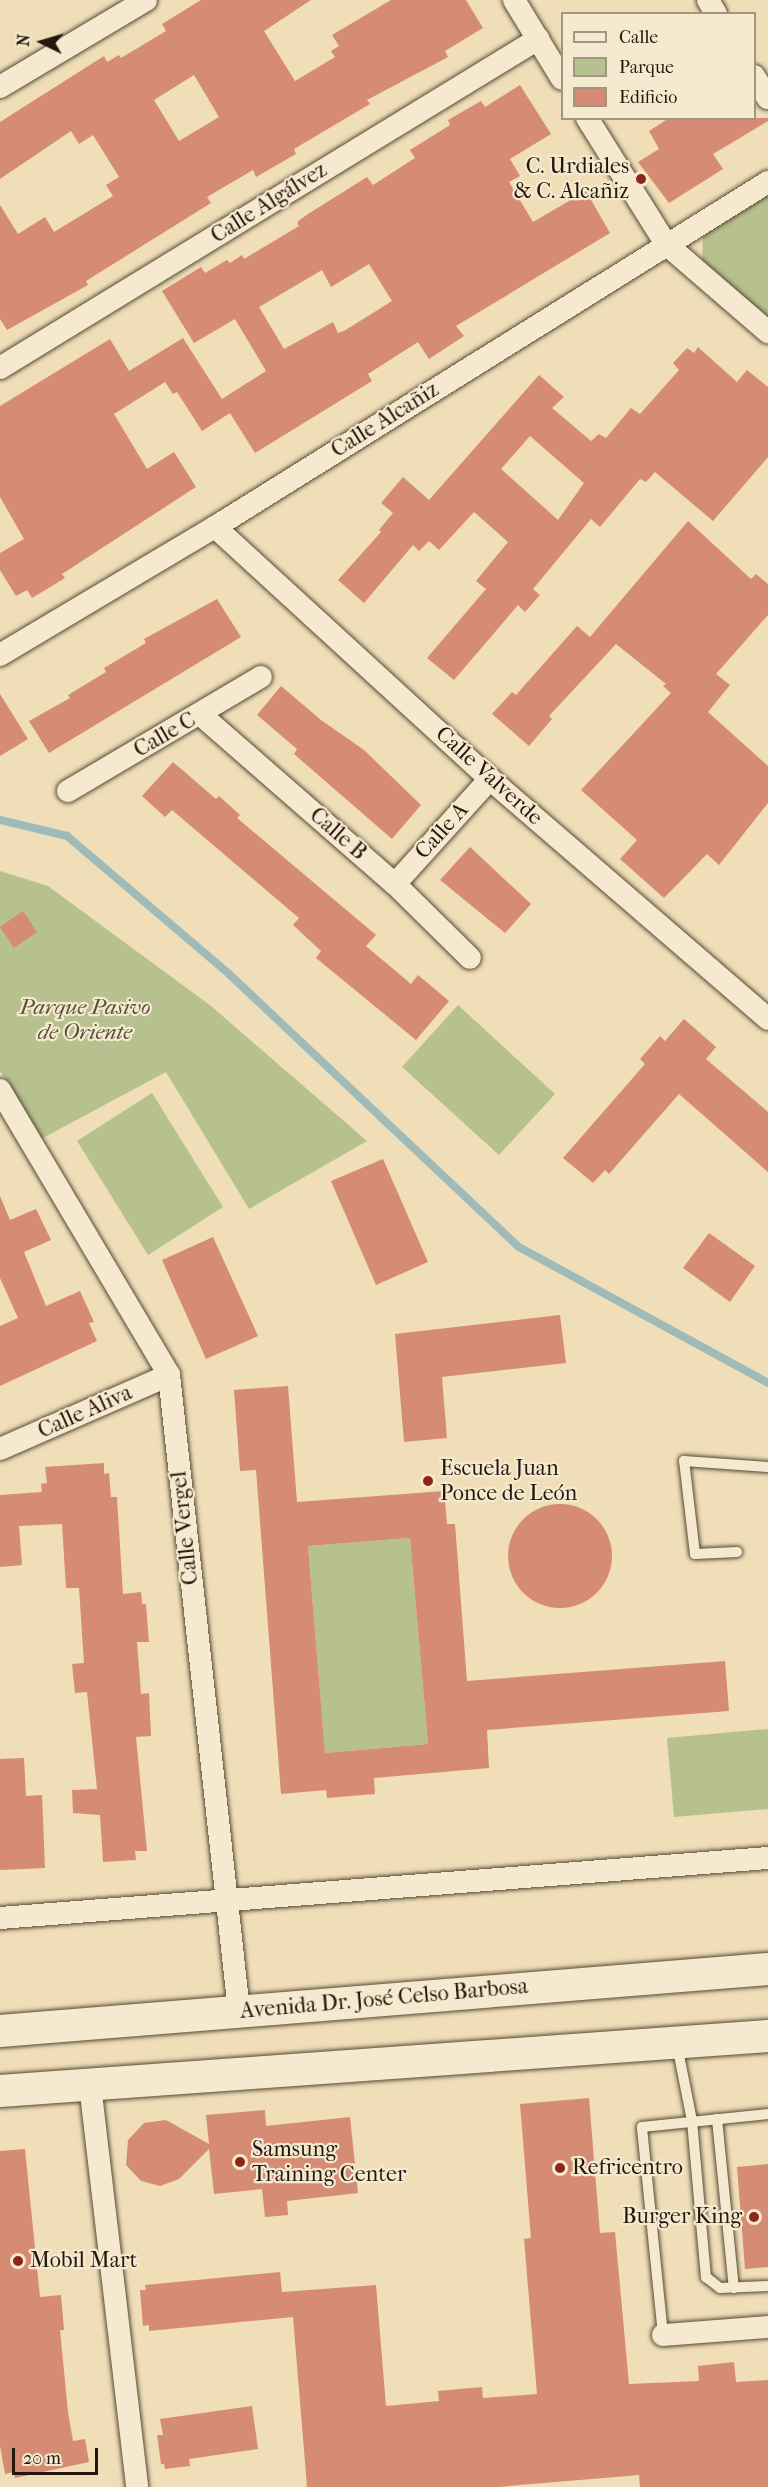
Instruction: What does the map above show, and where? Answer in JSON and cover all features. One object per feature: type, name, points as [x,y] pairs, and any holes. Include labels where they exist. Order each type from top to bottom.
[{"type":"main road","name":"Avenida Dr. José Celso Barbosa","points":[[2,2031],[768,1969]]},
{"type":"main road","points":[[0,2091],[768,2036]]},
{"type":"street","points":[[0,87],[146,0]]},
{"type":"street","points":[[514,0],[561,77]]},
{"type":"street","name":"Calle Algálvez","points":[[0,368],[538,39]]},
{"type":"street","points":[[756,79],[768,98]]},
{"type":"street","points":[[588,120],[666,244],[768,333]]},
{"type":"street","name":"Calle Alcañiz","points":[[0,655],[215,527],[768,182]]},
{"type":"street","name":"Calle Valverde","points":[[215,527],[490,778],[768,1019]]},
{"type":"street","name":"Calle C","points":[[68,791],[201,715],[261,677]]},
{"type":"street","name":"Calle B","points":[[201,715],[395,884],[470,958]]},
{"type":"street","name":"Calle A","points":[[395,884],[490,778]]},
{"type":"street","name":"Calle Vergel","points":[[0,1090],[169,1375],[225,1901],[239,2011]]},
{"type":"street","name":"Calle Aliva","points":[[0,1449],[169,1375]]},
{"type":"street","points":[[0,1918],[768,1858]]},
{"type":"street","points":[[90,2085],[137,2487]]},
{"type":"street","points":[[663,2335],[768,2327]]},
{"type":"lane","points":[[737,1552],[695,1554],[684,1461],[768,1467]]},
{"type":"lane","points":[[677,2042],[692,2121],[706,2277],[720,2288],[768,2286]]},
{"type":"lane","points":[[663,2335],[642,2127],[768,2114]]},
{"type":"lane","points":[[717,2119],[735,2288]]},
{"type":"green space","points":[[768,195],[768,317],[702,262],[703,235]]},
{"type":"green space","name":"Parque Pasivo de Oriente","points":[[0,871],[48,886],[211,1006],[367,1141],[249,1209],[166,1072],[41,1139],[0,1071]]},
{"type":"green space","points":[[458,1005],[555,1094],[499,1155],[402,1067]]},
{"type":"green space","points":[[152,1093],[223,1207],[148,1255],[77,1141]]},
{"type":"green space","points":[[410,1538],[428,1744],[325,1753],[308,1546]]},
{"type":"green space","points":[[768,1729],[768,1809],[674,1817],[667,1738]]},
{"type":"building","points":[[201,0],[311,0],[264,31],[295,81],[335,57],[331,51],[339,46],[332,35],[391,0],[466,0],[483,28],[445,51],[448,57],[367,100],[370,104],[294,149],[296,154],[256,177],[253,170],[207,197],[211,203],[86,281],[88,285],[7,330],[0,319],[0,205],[18,234],[45,217],[54,232],[113,196],[106,185],[119,177],[93,135],[79,144],[71,131],[0,179],[0,122],[104,56],[107,62],[119,55],[121,58],[166,31],[162,24]],"holes":[[[194,75],[219,117],[179,141],[154,100]]]},
{"type":"building","points":[[520,85],[551,134],[510,159],[520,176],[509,182],[533,222],[586,191],[610,233],[456,326],[464,336],[429,359],[418,342],[368,374],[372,381],[255,453],[230,413],[202,431],[177,392],[173,394],[165,382],[114,414],[147,469],[174,452],[196,487],[62,574],[65,578],[32,598],[27,590],[16,596],[0,570],[0,553],[24,539],[0,497],[0,406],[110,339],[129,371],[183,338],[222,399],[266,371],[235,319],[194,343],[162,291],[201,267],[205,273],[227,260],[230,263],[242,255],[244,259],[299,226],[297,222],[308,214],[367,177],[373,185],[415,158],[410,150],[450,125],[448,120],[481,101],[485,107]],"holes":[[[369,264],[392,301],[344,331],[338,333],[333,322],[284,349],[259,307],[322,270],[331,287]]]},
{"type":"building","points":[[768,118],[768,121],[713,154],[723,169],[669,203],[638,162],[659,149],[649,131],[666,120]]},
{"type":"building","points":[[698,347],[737,382],[747,370],[768,387],[768,457],[713,521],[655,472],[646,482],[640,479],[600,527],[591,519],[533,589],[540,595],[525,612],[518,605],[454,680],[427,658],[486,589],[476,581],[508,542],[474,512],[439,550],[429,541],[419,551],[413,545],[364,603],[338,580],[381,532],[379,530],[393,513],[381,503],[403,477],[429,500],[539,375],[564,397],[552,408],[591,441],[599,434],[606,438],[631,408],[640,414],[679,370],[673,363],[687,348],[694,353]],"holes":[[[530,436],[584,483],[558,520],[501,469]]]},
{"type":"building","points":[[688,521],[751,579],[756,574],[768,584],[768,615],[716,674],[730,685],[708,712],[768,766],[768,803],[719,865],[707,854],[664,898],[620,859],[637,840],[581,790],[671,693],[663,686],[666,684],[616,644],[549,716],[552,719],[529,746],[492,714],[512,692],[516,695],[577,626],[590,637]]},
{"type":"building","points":[[217,599],[241,637],[49,753],[29,721],[70,698],[68,695],[106,672],[104,668],[146,643],[144,639]]},
{"type":"building","points":[[281,686],[321,720],[364,750],[421,805],[392,839],[294,754],[297,749],[257,715]]},
{"type":"building","points":[[0,694],[28,739],[0,756]]},
{"type":"building","points":[[173,762],[216,799],[219,796],[240,815],[237,818],[376,935],[366,946],[411,984],[418,975],[449,1001],[416,1040],[316,958],[321,951],[293,925],[299,918],[172,810],[165,817],[142,796]]},
{"type":"building","points":[[470,847],[531,904],[505,933],[440,880]]},
{"type":"building","points":[[23,911],[37,932],[14,948],[0,927]]},
{"type":"building","points":[[684,1019],[716,1047],[706,1059],[768,1112],[768,1172],[679,1094],[609,1174],[605,1170],[593,1183],[563,1158],[645,1064],[640,1059],[660,1036],[665,1041]]},
{"type":"building","points":[[383,1159],[428,1262],[376,1285],[331,1181]]},
{"type":"building","points":[[0,1196],[10,1220],[36,1209],[51,1240],[24,1252],[46,1306],[80,1291],[94,1322],[89,1323],[97,1341],[0,1386],[0,1326],[18,1318],[0,1278]]},
{"type":"building","points":[[709,1233],[755,1266],[730,1302],[683,1268]]},
{"type":"building","points":[[213,1237],[258,1336],[206,1359],[162,1260]]},
{"type":"building","points":[[560,1315],[566,1363],[442,1377],[447,1438],[404,1442],[395,1334]]},
{"type":"building","points":[[288,1386],[297,1502],[444,1491],[447,1524],[455,1524],[467,1681],[725,1661],[729,1711],[487,1730],[489,1768],[374,1778],[375,1794],[327,1798],[326,1790],[281,1794],[256,1470],[240,1471],[234,1390]],"holes":[[[410,1538],[428,1744],[325,1753],[308,1546]]]},
{"type":"building","points":[[104,1463],[104,1474],[109,1473],[111,1497],[117,1497],[123,1594],[141,1592],[142,1604],[146,1604],[149,1642],[137,1642],[141,1694],[149,1693],[151,1736],[136,1737],[147,1851],[135,1851],[136,1860],[103,1862],[100,1815],[73,1813],[72,1790],[97,1789],[87,1692],[75,1693],[72,1664],[84,1663],[79,1588],[66,1588],[62,1524],[19,1526],[22,1565],[0,1567],[0,1495],[42,1492],[41,1484],[47,1483],[45,1467]]},
{"type":"building","points":[[560,1504],[580,1508],[597,1519],[608,1536],[612,1556],[608,1576],[597,1593],[580,1604],[560,1608],[540,1604],[523,1593],[512,1576],[508,1556],[512,1536],[523,1519],[540,1508]]},
{"type":"building","points":[[24,1758],[26,1796],[42,1795],[45,1868],[0,1870],[0,1759]]},
{"type":"building","points":[[589,2098],[600,2233],[615,2232],[629,2384],[699,2381],[698,2366],[734,2362],[736,2382],[768,2380],[768,2487],[640,2487],[639,2475],[497,2487],[307,2487],[293,2317],[149,2331],[149,2325],[143,2326],[140,2290],[146,2290],[145,2285],[280,2272],[282,2292],[376,2285],[386,2406],[439,2401],[438,2391],[482,2387],[483,2398],[537,2394],[524,2239],[531,2238],[520,2104]]},
{"type":"building","points":[[265,2110],[266,2126],[350,2117],[358,2193],[287,2201],[288,2215],[265,2217],[262,2189],[214,2194],[209,2149],[179,2179],[160,2186],[141,2181],[126,2165],[128,2140],[144,2123],[166,2120],[209,2144],[206,2115]]},
{"type":"building","points":[[25,2149],[40,2297],[61,2295],[64,2330],[60,2330],[68,2412],[73,2441],[85,2439],[89,2462],[15,2478],[14,2472],[5,2474],[0,2446],[0,2151]]},
{"type":"building","name":"Burger King","points":[[768,2164],[768,2267],[745,2269],[737,2167]]},
{"type":"building","points":[[252,2406],[258,2449],[189,2459],[190,2466],[165,2469],[164,2464],[161,2464],[157,2435],[163,2435],[160,2419]]},
{"type":"waterway","points":[[0,820],[67,836],[229,974],[519,1247],[768,1383]]},
{"type":"place","name":"C. Urdiales & C. Alcañiz","points":[[641,179]]},
{"type":"place","name":"Escuela Juan Ponce de León","points":[[428,1481]]},
{"type":"place","name":"Samsung Training Center","points":[[240,2162]]},
{"type":"place","name":"Refricentro","points":[[560,2168]]},
{"type":"place","name":"Burger King","points":[[754,2217]]},
{"type":"place","name":"Mobil Mart","points":[[18,2261]]}]
